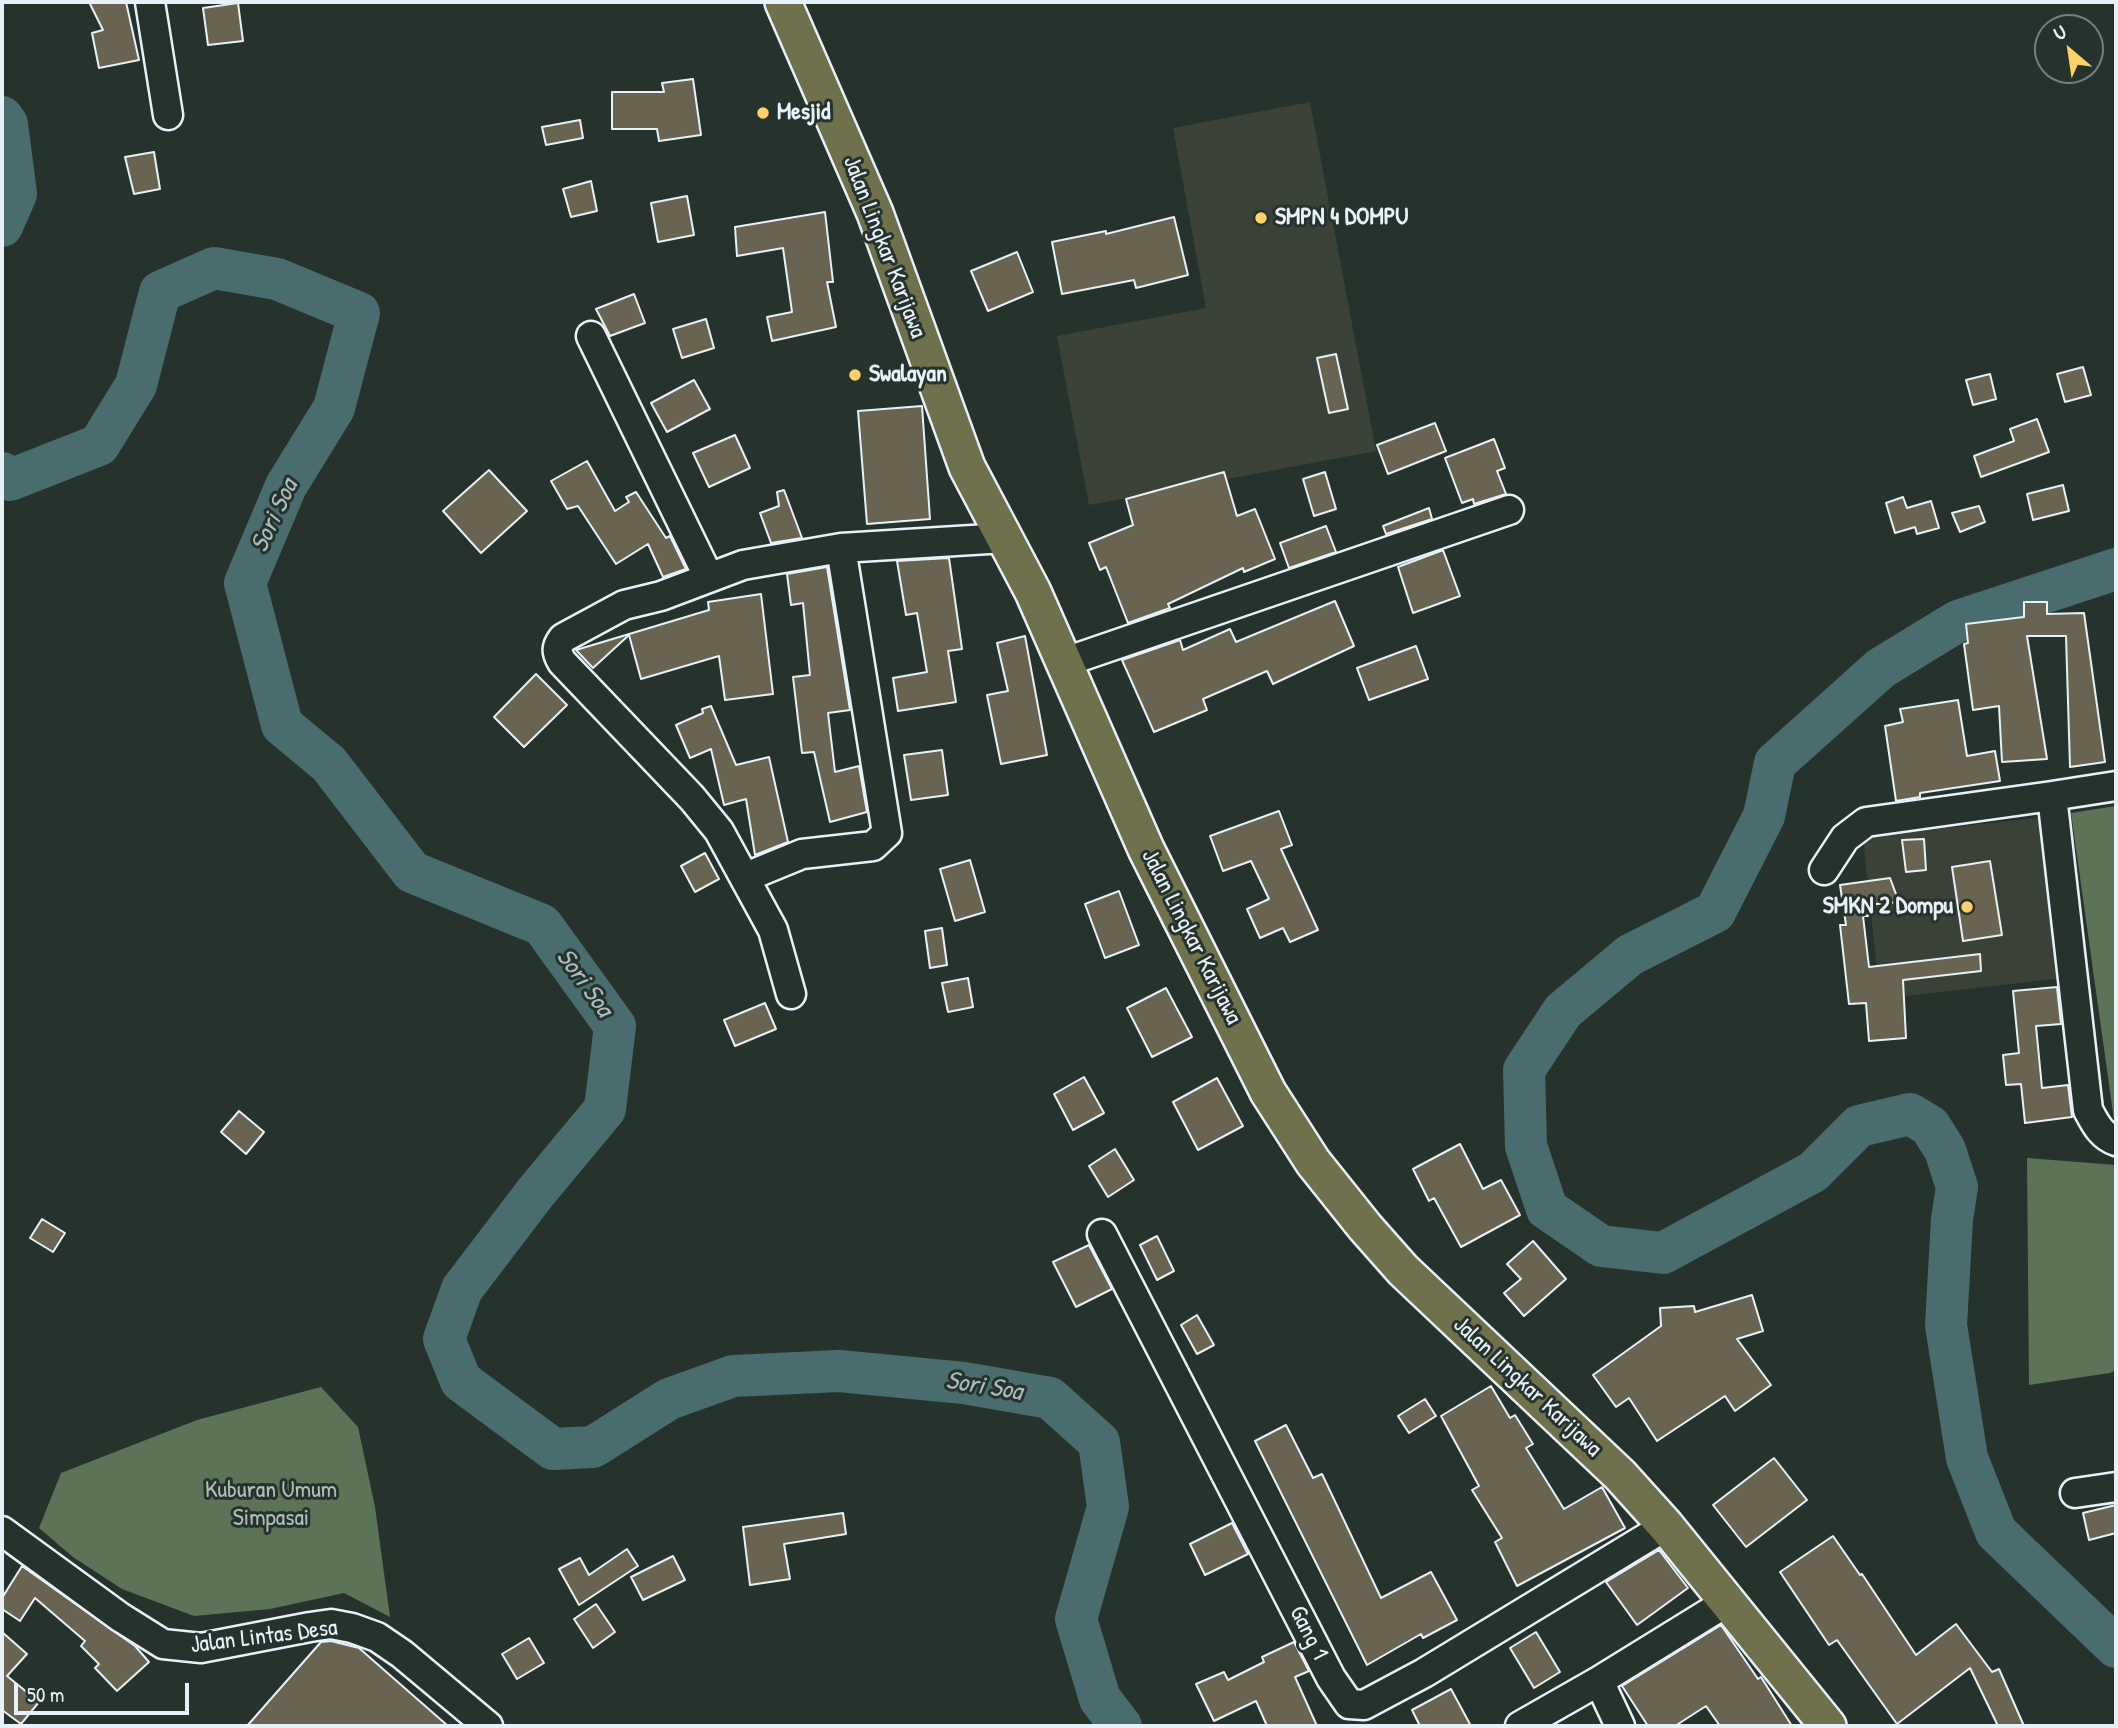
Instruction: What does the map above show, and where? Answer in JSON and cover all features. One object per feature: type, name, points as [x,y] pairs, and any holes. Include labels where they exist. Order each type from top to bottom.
[{"type":"main road","name":"Jalan Lingkar Karijawa","points":[[783,2],[875,213],[967,467],[1065,662],[1146,849],[1269,1092],[1313,1163],[1403,1270],[1620,1475],[1666,1526],[1828,1726]]},
{"type":"street","points":[[150,2],[168,115]]},
{"type":"street","points":[[591,336],[709,578]]},
{"type":"street","points":[[1065,662],[1509,510]]},
{"type":"street","points":[[791,994],[773,930],[719,831],[692,798],[556,653],[563,638],[603,615],[743,565],[841,548],[1005,538]]},
{"type":"street","points":[[746,877],[802,854],[873,846],[887,833],[841,548]]},
{"type":"street","points":[[1824,870],[1845,838],[1866,822],[2116,786]]},
{"type":"street","points":[[2052,796],[2088,1110],[2107,1138],[2116,1140]]},
{"type":"street","name":"Gang 1","points":[[1102,1234],[1331,1678],[1349,1704],[1364,1705],[1424,1673],[1666,1526]]},
{"type":"street","points":[[2075,1493],[2116,1487]]},
{"type":"street","name":"Jalan Lintas Desa","points":[[3,1536],[163,1644],[201,1648],[331,1624],[377,1637],[402,1654],[488,1726]]},
{"type":"street","points":[[1520,1726],[1727,1602]]},
{"type":"street","points":[[1599,1681],[1620,1726]]},
{"type":"shaded area","name":"SMPN 4 DOMPU","points":[[1310,102],[1376,451],[1089,505],[1057,336],[1206,308],[1173,128]]},
{"type":"shaded area","name":"SMKN 2 Dompu","points":[[2054,816],[2071,977],[1880,999],[1863,837]]},
{"type":"green space","points":[[2116,806],[2116,1134],[2071,813]]},
{"type":"green space","points":[[2027,1158],[2116,1165],[2116,1370],[2110,1373],[2029,1385]]},
{"type":"green space","name":"Kuburan Umum Simpasai","points":[[321,1387],[358,1427],[375,1507],[390,1617],[344,1593],[270,1609],[194,1616],[122,1589],[73,1557],[39,1528],[61,1473],[197,1420]]},
{"type":"building","points":[[89,2],[126,2],[139,60],[99,68],[92,33],[103,30]]},
{"type":"building","points":[[238,3],[243,41],[208,45],[203,8]]},
{"type":"building","points":[[693,79],[701,135],[659,141],[657,129],[612,129],[612,92],[664,92],[662,83]]},
{"type":"building","points":[[580,120],[583,138],[546,145],[542,127]]},
{"type":"building","points":[[154,152],[160,189],[134,194],[125,157]]},
{"type":"building","points":[[591,181],[597,211],[571,217],[563,189]]},
{"type":"building","points":[[687,196],[694,235],[658,242],[651,203]]},
{"type":"building","points":[[825,212],[833,282],[827,282],[836,327],[772,341],[767,317],[792,312],[783,248],[737,256],[735,227]]},
{"type":"building","points":[[1174,217],[1188,275],[1136,288],[1134,280],[1062,294],[1052,242],[1106,231],[1106,234]]},
{"type":"building","points":[[1017,252],[1033,292],[988,311],[971,271]]},
{"type":"building","points":[[634,294],[645,323],[610,336],[596,309]]},
{"type":"building","points":[[706,319],[714,348],[682,358],[673,329]]},
{"type":"building","points":[[1336,354],[1348,409],[1329,413],[1317,358]]},
{"type":"building","points":[[2083,367],[2091,395],[2065,402],[2057,374]]},
{"type":"building","points":[[1990,374],[1996,399],[1973,405],[1966,380]]},
{"type":"building","points":[[694,380],[710,409],[667,432],[651,403]]},
{"type":"building","points":[[922,406],[930,519],[867,524],[858,411]]},
{"type":"building","points":[[2037,419],[2049,452],[1981,477],[1974,456],[2014,441],[2010,429]]},
{"type":"building","points":[[1435,423],[1446,451],[1388,474],[1377,445]]},
{"type":"building","points":[[735,435],[750,468],[709,487],[693,453]]},
{"type":"building","points":[[1494,439],[1505,468],[1497,471],[1506,494],[1474,504],[1473,499],[1462,503],[1445,458]]},
{"type":"building","points":[[587,461],[615,511],[629,502],[626,497],[636,492],[666,538],[670,536],[686,569],[663,577],[648,544],[616,564],[578,506],[567,509],[551,481]]},
{"type":"building","points":[[489,470],[527,511],[481,553],[443,511]]},
{"type":"building","points":[[1224,472],[1237,516],[1255,509],[1275,559],[1244,572],[1243,568],[1168,604],[1170,608],[1128,623],[1106,567],[1100,570],[1089,543],[1133,525],[1126,499]]},
{"type":"building","points":[[1325,472],[1336,509],[1314,516],[1303,479]]},
{"type":"building","points":[[2063,485],[2069,511],[2033,520],[2027,494]]},
{"type":"building","points":[[784,490],[802,538],[771,543],[760,513],[779,506],[777,492]]},
{"type":"building","points":[[1903,497],[1907,508],[1931,501],[1939,528],[1917,534],[1915,527],[1895,533],[1886,503]]},
{"type":"building","points":[[1979,506],[1985,522],[1960,532],[1952,513]]},
{"type":"building","points":[[1429,508],[1432,519],[1386,534],[1383,526]]},
{"type":"building","points":[[1326,526],[1336,552],[1289,568],[1280,543]]},
{"type":"building","points":[[1443,550],[1460,596],[1413,613],[1398,567]]},
{"type":"building","points":[[949,558],[962,649],[948,651],[956,702],[898,711],[893,678],[927,672],[917,613],[906,615],[897,561]]},
{"type":"building","points":[[827,567],[850,710],[828,713],[835,772],[859,766],[867,812],[830,822],[814,752],[802,753],[793,677],[810,675],[803,603],[791,605],[787,574]]},
{"type":"building","points":[[761,594],[773,694],[725,700],[719,656],[641,679],[629,635],[593,668],[576,650],[709,610],[708,602]]},
{"type":"building","points":[[1335,601],[1354,646],[1273,684],[1267,671],[1203,699],[1207,710],[1154,732],[1122,660],[1180,640],[1183,650],[1230,629],[1236,642]]},
{"type":"building","points":[[2024,602],[2047,602],[2047,614],[2084,613],[2105,762],[2070,767],[2066,636],[2027,636],[2047,759],[2002,762],[1999,706],[1973,710],[1964,644],[1968,643],[1966,624],[2024,617]]},
{"type":"building","points":[[1025,636],[1047,755],[1001,764],[987,695],[1008,691],[997,643]]},
{"type":"building","points":[[1416,646],[1428,679],[1369,700],[1357,668]]},
{"type":"building","points":[[536,674],[567,705],[524,747],[494,717]]},
{"type":"building","points":[[1958,700],[1967,756],[1995,751],[2000,781],[1920,793],[1920,797],[1896,801],[1885,726],[1903,722],[1900,709]]},
{"type":"building","points":[[711,706],[736,765],[769,757],[788,842],[755,855],[746,799],[724,805],[711,749],[690,758],[676,725],[703,713],[702,709]]},
{"type":"building","points":[[942,750],[948,795],[911,800],[904,755]]},
{"type":"building","points":[[1279,811],[1292,845],[1281,849],[1318,930],[1290,942],[1283,928],[1260,938],[1247,909],[1269,899],[1251,861],[1223,871],[1210,836]]},
{"type":"building","points":[[1924,839],[1926,870],[1906,872],[1902,840]]},
{"type":"building","points":[[705,853],[719,879],[695,892],[681,866]]},
{"type":"building","points":[[970,860],[985,912],[955,921],[940,869]]},
{"type":"building","points":[[1990,861],[2002,935],[1963,941],[1952,867]]},
{"type":"building","points":[[1890,878],[1899,902],[1866,905],[1868,916],[1863,916],[1869,967],[1980,954],[1981,971],[1903,980],[1906,1038],[1869,1041],[1866,1003],[1849,1004],[1840,925],[1846,925],[1840,885]]},
{"type":"building","points":[[1119,891],[1139,945],[1105,958],[1085,904]]},
{"type":"building","points":[[942,928],[947,965],[930,968],[925,931]]},
{"type":"building","points":[[968,978],[973,1007],[948,1012],[942,983]]},
{"type":"building","points":[[2057,987],[2061,1024],[2036,1026],[2042,1088],[2068,1085],[2072,1117],[2025,1123],[2021,1084],[2006,1085],[2003,1055],[2019,1053],[2013,991]]},
{"type":"building","points":[[1166,988],[1192,1037],[1152,1057],[1127,1008]]},
{"type":"building","points":[[765,1003],[776,1029],[735,1046],[724,1020]]},
{"type":"building","points":[[1084,1077],[1104,1113],[1073,1130],[1054,1094]]},
{"type":"building","points":[[1217,1078],[1243,1126],[1198,1150],[1173,1102]]},
{"type":"building","points":[[239,1111],[264,1132],[246,1154],[221,1132]]},
{"type":"building","points":[[1460,1144],[1483,1189],[1501,1180],[1520,1215],[1461,1247],[1434,1198],[1429,1201],[1413,1169]]},
{"type":"building","points":[[1115,1149],[1134,1180],[1108,1197],[1089,1166]]},
{"type":"building","points":[[42,1219],[65,1233],[53,1252],[30,1238]]},
{"type":"building","points":[[1157,1236],[1174,1271],[1157,1280],[1140,1245]]},
{"type":"building","points":[[1533,1241],[1566,1279],[1524,1316],[1504,1293],[1521,1279],[1507,1264]]},
{"type":"building","points":[[1089,1245],[1112,1289],[1076,1307],[1053,1262]]},
{"type":"building","points":[[1752,1295],[1763,1331],[1737,1339],[1771,1385],[1735,1411],[1725,1396],[1657,1441],[1629,1398],[1616,1407],[1593,1375],[1661,1326],[1660,1308],[1694,1306],[1695,1312]]},
{"type":"building","points":[[1197,1315],[1214,1345],[1197,1354],[1181,1325]]},
{"type":"building","points":[[1491,1386],[1510,1418],[1515,1415],[1533,1444],[1526,1448],[1564,1509],[1602,1487],[1625,1528],[1517,1586],[1495,1542],[1502,1538],[1472,1490],[1479,1486],[1441,1416]]},
{"type":"building","points":[[1425,1399],[1436,1416],[1409,1433],[1398,1416]]},
{"type":"building","points":[[1286,1425],[1313,1478],[1322,1474],[1381,1598],[1431,1572],[1457,1620],[1423,1638],[1421,1634],[1367,1665],[1255,1441]]},
{"type":"building","points":[[1774,1458],[1807,1500],[1746,1547],[1713,1505]]},
{"type":"building","points":[[2116,1505],[2116,1533],[2089,1540],[2083,1513]]},
{"type":"building","points":[[843,1513],[846,1534],[784,1544],[790,1579],[750,1585],[743,1527]]},
{"type":"building","points":[[1232,1523],[1248,1554],[1205,1575],[1190,1544]]},
{"type":"building","points":[[1833,1536],[1916,1655],[1956,1624],[1992,1672],[1999,1669],[2024,1726],[1998,1726],[1970,1668],[1897,1724],[1837,1640],[1829,1645],[1780,1572]]},
{"type":"building","points":[[627,1549],[638,1566],[579,1605],[559,1569],[580,1558],[589,1575]]},
{"type":"building","points":[[1659,1550],[1688,1588],[1637,1625],[1606,1582]]},
{"type":"building","points":[[673,1556],[685,1580],[643,1600],[631,1577]]},
{"type":"building","points":[[22,1566],[135,1646],[149,1662],[117,1691],[95,1668],[99,1664],[81,1646],[85,1641],[35,1598],[20,1621],[2,1609],[2,1598]]},
{"type":"building","points":[[596,1604],[615,1632],[593,1648],[574,1619]]},
{"type":"building","points":[[1721,1625],[1758,1679],[1761,1677],[1792,1726],[1720,1726],[1706,1706],[1675,1726],[1648,1726],[1622,1686]]},
{"type":"building","points":[[2,1632],[27,1654],[7,1676],[39,1702],[21,1724],[2,1710]]},
{"type":"building","points":[[1536,1632],[1560,1672],[1534,1688],[1510,1648]]},
{"type":"building","points":[[529,1638],[544,1663],[517,1679],[502,1654]]},
{"type":"building","points":[[331,1641],[359,1648],[448,1726],[247,1726],[321,1642]]},
{"type":"building","points":[[1294,1642],[1309,1671],[1295,1677],[1317,1726],[1267,1726],[1256,1701],[1214,1721],[1196,1684],[1224,1672],[1228,1680],[1264,1662],[1262,1657]]},
{"type":"building","points":[[1451,1689],[1471,1726],[1420,1726],[1412,1710]]},
{"type":"waterway","name":"Sori Soa","points":[[2,117],[7,124],[16,194],[2,226]]},
{"type":"waterway","name":"Sori Soa","points":[[2,473],[10,480],[99,445],[136,385],[160,292],[214,268],[277,279],[359,313],[334,408],[286,486],[245,583],[282,725],[329,764],[412,872],[542,925],[615,1026],[605,1109],[536,1192],[462,1289],[444,1339],[461,1381],[553,1449],[593,1447],[669,1399],[733,1376],[839,1371],[964,1383],[1050,1398],[1099,1442],[1108,1507],[1076,1619],[1100,1699],[1121,1726]]},
{"type":"waterway","points":[[2116,569],[1958,621],[1881,668],[1775,763],[1764,816],[1715,912],[1630,955],[1563,1011],[1524,1070],[1526,1146],[1547,1209],[1601,1246],[1663,1253],[1813,1172],[1859,1126],[1910,1114],[1930,1126],[1945,1150],[1957,1187],[1952,1219],[1946,1325],[1967,1458],[1996,1532],[2116,1647]]},
{"type":"place","name":"Mesjid","points":[[763,113]]},
{"type":"place","name":"SMPN 4 DOMPU","points":[[1261,218]]},
{"type":"place","name":"Swalayan","points":[[855,375]]},
{"type":"place","name":"SMKN 2 Dompu","points":[[1967,907]]}]
